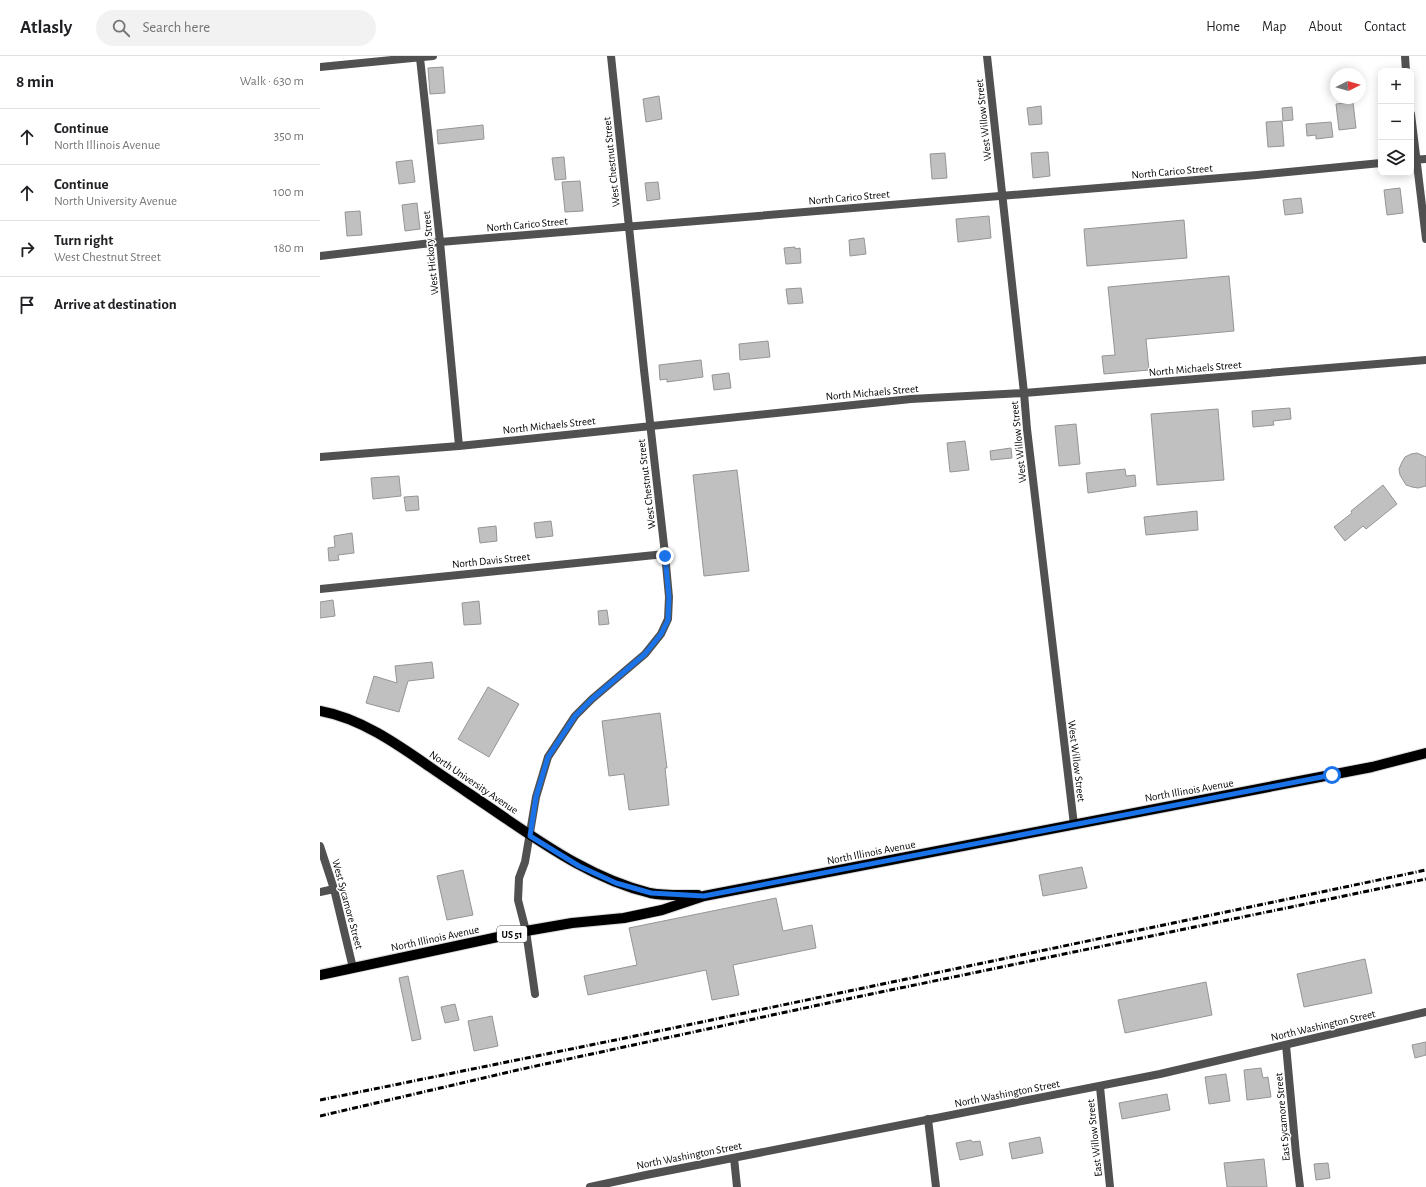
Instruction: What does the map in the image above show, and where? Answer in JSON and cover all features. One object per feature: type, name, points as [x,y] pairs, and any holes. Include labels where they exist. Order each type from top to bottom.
[{"type":"main road","name":"North University Avenue","points":[[320,711],[332,713],[381,735],[415,756],[530,836],[579,866],[616,883],[651,893],[704,896]]},
{"type":"main road","name":"North Illinois Avenue","points":[[320,975],[526,931],[572,923],[624,918],[662,910],[704,896],[1372,767],[1426,753]]},
{"type":"street","points":[[320,67],[433,56]]},
{"type":"street","name":"West Chestnut Street","points":[[535,994],[526,931],[518,900],[519,878],[525,862],[536,797],[548,757],[575,716],[592,699],[645,654],[661,634],[668,620],[669,597],[665,554],[611,56]]},
{"type":"street","name":"West Willow Street","points":[[987,56],[1037,518],[1074,825]]},
{"type":"street","points":[[1405,56],[1406,68]]},
{"type":"street","name":"West Hickory Street","points":[[420,58],[460,446]]},
{"type":"street","points":[[1426,159],[1414,160],[1426,239]]},
{"type":"street","name":"North Carico Street","points":[[320,256],[440,242],[1378,163]]},
{"type":"street","name":"North Michaels Street","points":[[320,457],[460,446],[911,399],[1024,393],[1426,360]]},
{"type":"street","name":"North Davis Street","points":[[320,589],[665,554]]},
{"type":"street","name":"West Sycamore Street","points":[[320,846],[334,889],[353,968]]},
{"type":"street","points":[[320,892],[334,889]]},
{"type":"street","name":"North Washington Street","points":[[590,1187],[928,1119],[1100,1087],[1426,1012]]},
{"type":"street","name":"East Sycamore Street","points":[[1286,1045],[1300,1187]]},
{"type":"street","name":"East Willow Street","points":[[1100,1087],[1110,1187]]},
{"type":"street","points":[[928,1119],[936,1187]]},
{"type":"street","points":[[734,1158],[737,1187]]},
{"type":"building","points":[[443,67],[445,93],[430,94],[428,68]]},
{"type":"building","points":[[659,96],[662,119],[646,122],[643,99]]},
{"type":"building","points":[[1336,104],[1353,104],[1356,128],[1339,130]]},
{"type":"building","points":[[1041,106],[1042,124],[1029,125],[1027,108]]},
{"type":"building","points":[[1292,107],[1293,120],[1283,121],[1282,108]]},
{"type":"building","points":[[1282,121],[1284,146],[1268,147],[1266,122]]},
{"type":"building","points":[[1331,122],[1333,137],[1316,139],[1316,135],[1307,136],[1306,124]]},
{"type":"building","points":[[483,125],[484,139],[438,144],[437,130]]},
{"type":"building","points":[[1048,152],[1050,176],[1033,178],[1031,153]]},
{"type":"building","points":[[945,153],[947,178],[932,179],[930,154]]},
{"type":"building","points":[[564,157],[566,179],[555,180],[552,158]]},
{"type":"building","points":[[412,160],[415,182],[399,184],[396,162]]},
{"type":"building","points":[[580,181],[583,211],[565,212],[562,182]]},
{"type":"building","points":[[658,182],[660,199],[647,201],[645,183]]},
{"type":"building","points":[[1400,188],[1403,213],[1387,215],[1384,190]]},
{"type":"building","points":[[1301,198],[1303,213],[1285,215],[1283,200]]},
{"type":"building","points":[[417,203],[420,229],[405,231],[402,205]]},
{"type":"building","points":[[360,211],[362,235],[347,236],[345,212]]},
{"type":"building","points":[[989,216],[991,238],[958,242],[956,219]]},
{"type":"building","points":[[1184,220],[1187,258],[1087,266],[1084,229]]},
{"type":"building","points":[[864,238],[866,254],[850,256],[849,240]]},
{"type":"building","points":[[795,247],[795,249],[800,248],[801,263],[786,264],[784,248]]},
{"type":"building","points":[[1229,276],[1234,331],[1146,339],[1149,370],[1104,374],[1102,356],[1115,355],[1108,287]]},
{"type":"building","points":[[801,288],[803,303],[788,304],[786,289]]},
{"type":"building","points":[[768,341],[770,357],[740,360],[739,344]]},
{"type":"building","points":[[701,360],[703,377],[667,382],[667,379],[660,380],[659,365]]},
{"type":"building","points":[[729,373],[731,388],[714,390],[712,375]]},
{"type":"building","points":[[1290,408],[1291,419],[1273,421],[1274,425],[1253,427],[1252,411]]},
{"type":"building","points":[[1218,409],[1224,480],[1157,485],[1151,414]]},
{"type":"building","points":[[1076,424],[1080,464],[1059,466],[1055,426]]},
{"type":"building","points":[[965,441],[969,470],[950,472],[947,443]]},
{"type":"building","points":[[1011,448],[1012,458],[991,460],[990,451]]},
{"type":"building","points":[[1417,453],[1426,457],[1426,486],[1418,488],[1406,485],[1400,475],[1399,469],[1405,457]]},
{"type":"building","points":[[1125,469],[1126,476],[1135,475],[1136,486],[1088,493],[1086,473]]},
{"type":"building","points":[[737,470],[749,571],[704,576],[693,475]]},
{"type":"building","points":[[399,476],[401,496],[373,499],[371,478]]},
{"type":"building","points":[[1383,485],[1397,504],[1366,529],[1363,526],[1345,541],[1334,527]]},
{"type":"building","points":[[418,496],[419,510],[406,511],[404,497]]},
{"type":"building","points":[[1197,511],[1198,530],[1146,535],[1144,517]]},
{"type":"building","points":[[551,521],[553,536],[536,538],[534,523]]},
{"type":"building","points":[[496,526],[497,541],[480,543],[478,528]]},
{"type":"building","points":[[352,533],[354,553],[338,555],[339,560],[329,561],[328,548],[335,547],[334,536]]},
{"type":"building","points":[[333,600],[335,616],[320,618],[320,602]]},
{"type":"building","points":[[479,601],[481,624],[464,625],[462,603]]},
{"type":"building","points":[[607,610],[609,624],[599,625],[598,611]]},
{"type":"building","points":[[432,662],[434,678],[408,681],[399,712],[366,703],[374,676],[397,683],[395,666]]},
{"type":"building","points":[[488,687],[519,704],[489,757],[458,739]]},
{"type":"building","points":[[660,713],[667,768],[665,768],[669,805],[629,810],[624,774],[609,776],[602,721]]},
{"type":"building","points":[[1082,867],[1087,888],[1043,896],[1039,875]]},
{"type":"building","points":[[463,870],[473,915],[447,920],[437,876]]},
{"type":"building","points":[[776,898],[783,931],[812,925],[816,948],[733,965],[739,995],[712,1000],[706,970],[588,995],[584,976],[637,965],[629,928]]},
{"type":"building","points":[[1365,959],[1372,993],[1304,1007],[1297,974]]},
{"type":"building","points":[[408,976],[421,1039],[412,1041],[399,978]]},
{"type":"building","points":[[1206,982],[1212,1015],[1125,1033],[1118,1000]]},
{"type":"building","points":[[455,1004],[459,1020],[445,1023],[441,1007]]},
{"type":"building","points":[[492,1016],[498,1046],[474,1051],[468,1021]]},
{"type":"building","points":[[1426,1042],[1426,1055],[1415,1058],[1412,1045]]},
{"type":"building","points":[[1261,1068],[1263,1078],[1268,1077],[1271,1097],[1247,1100],[1244,1070]]},
{"type":"building","points":[[1226,1074],[1230,1101],[1209,1104],[1205,1077]]},
{"type":"building","points":[[1167,1094],[1170,1110],[1122,1119],[1119,1103]]},
{"type":"building","points":[[1040,1137],[1043,1153],[1012,1159],[1009,1143]]},
{"type":"building","points":[[971,1140],[972,1142],[980,1141],[983,1155],[960,1160],[956,1143]]},
{"type":"building","points":[[1264,1159],[1267,1187],[1227,1187],[1224,1163]]},
{"type":"building","points":[[1328,1163],[1330,1178],[1316,1180],[1314,1164]]},
{"type":"railway","points":[[320,1100],[635,1036],[1426,870]]},
{"type":"railway","points":[[320,1116],[522,1069],[828,1003],[1426,879]]},
{"type":"route","points":[[665,556],[669,597],[668,620],[661,634],[645,654],[592,699],[575,716],[548,757],[536,797],[530,836],[579,866],[616,883],[651,893],[704,896],[1013,837],[1154,808],[1196,802],[1332,775]]}]
